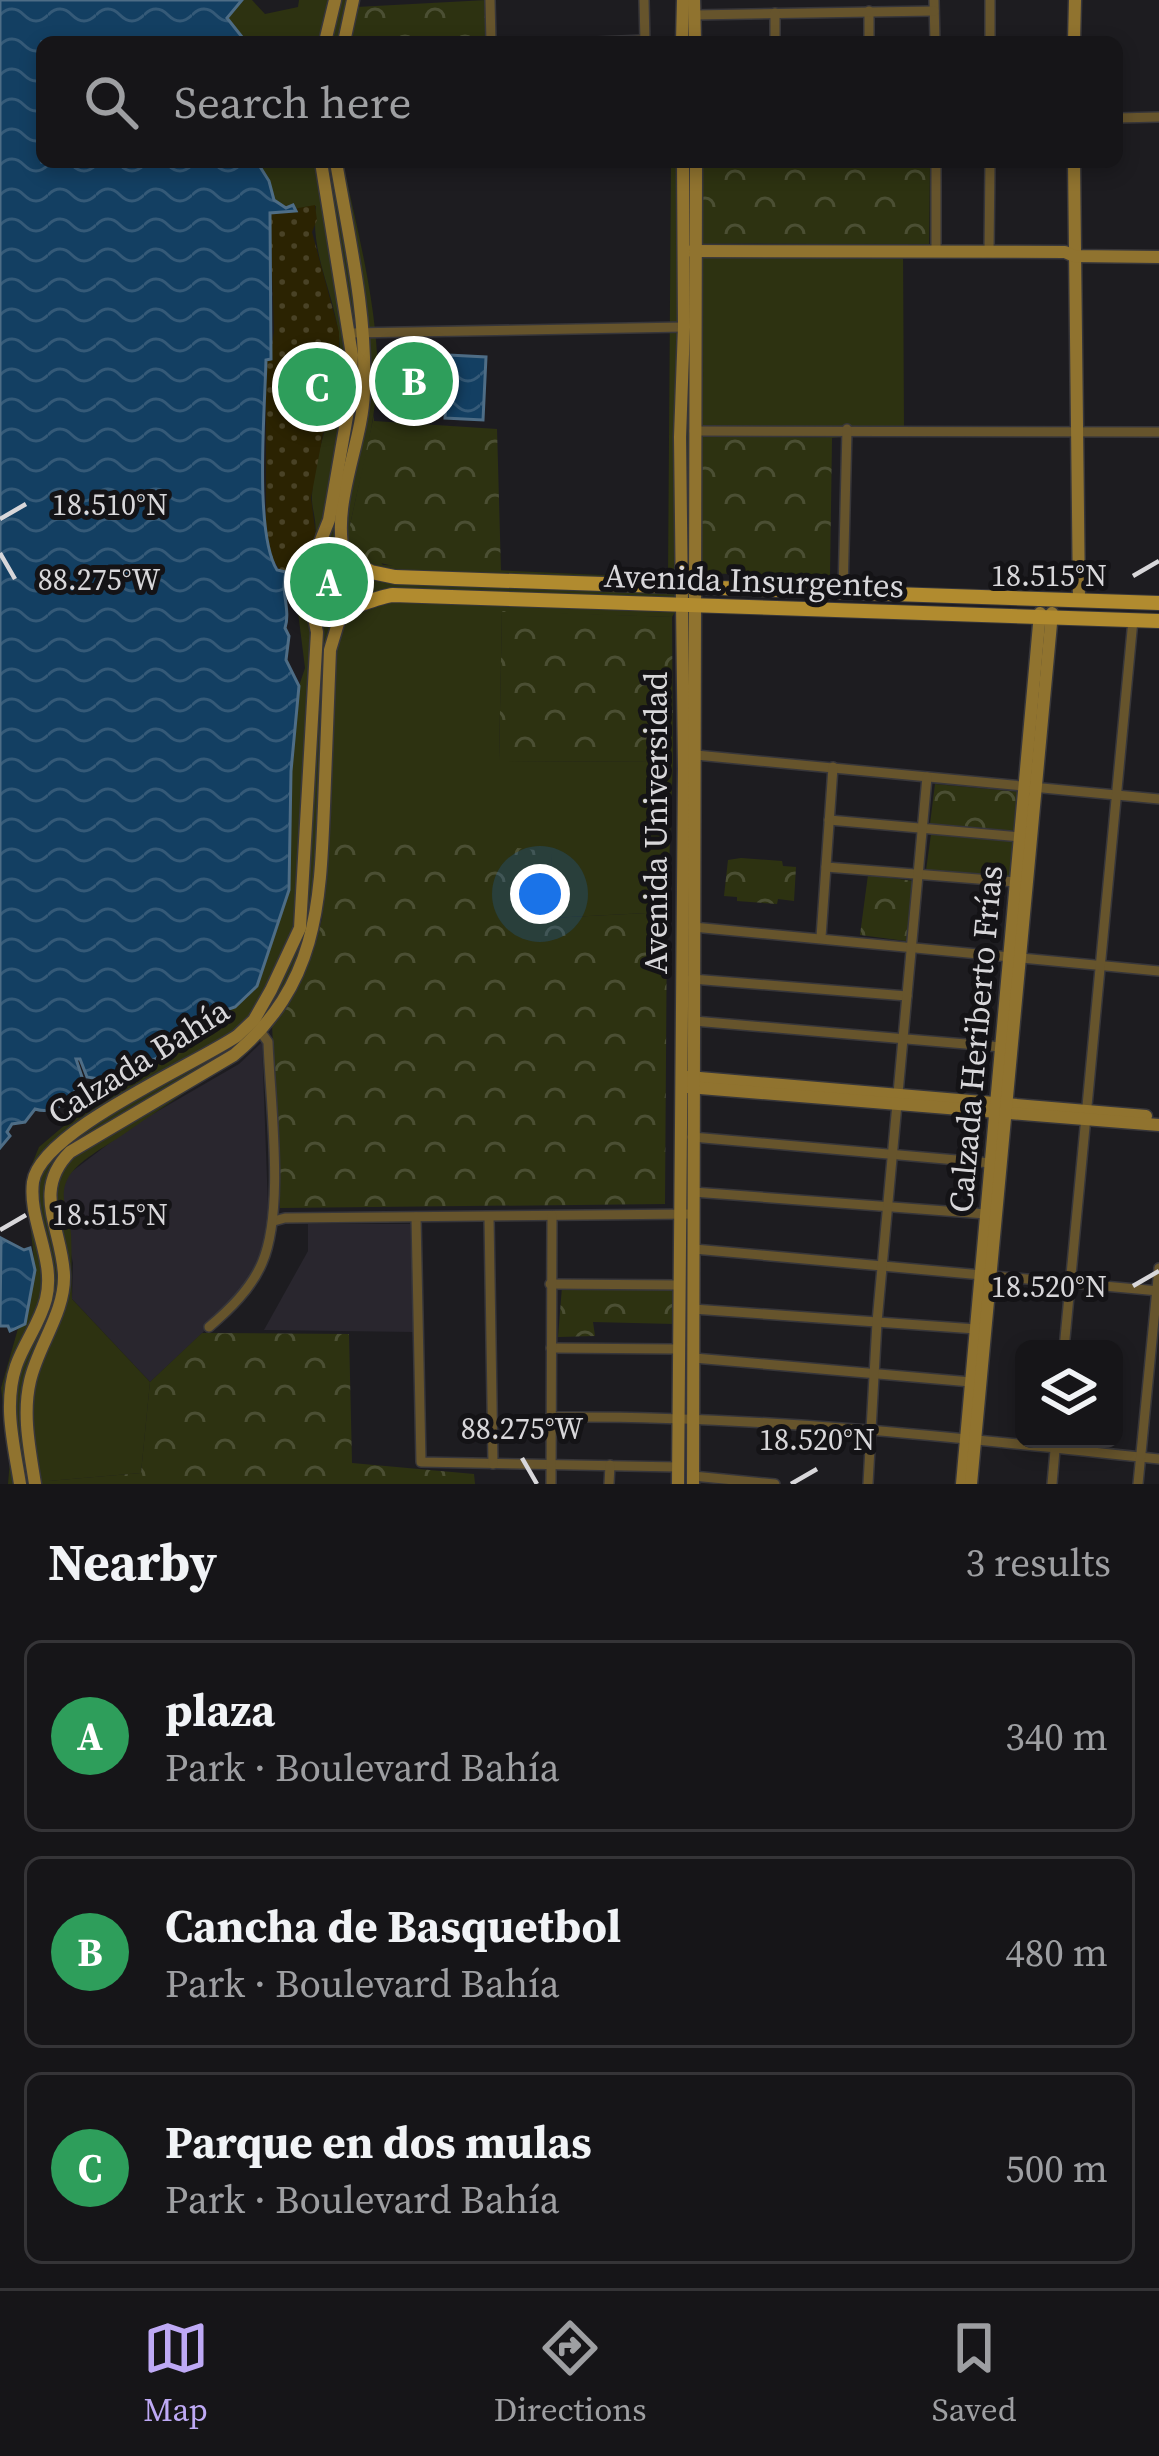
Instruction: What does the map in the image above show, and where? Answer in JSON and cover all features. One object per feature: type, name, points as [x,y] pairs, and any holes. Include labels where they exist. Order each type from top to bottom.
[{"type":"main road","points":[[326,36],[335,0]]},
{"type":"main road","points":[[345,36],[352,0]]},
{"type":"main road","points":[[682,36],[683,0]]},
{"type":"main road","points":[[1078,36],[1079,0]]},
{"type":"main road","points":[[322,168],[357,332],[329,520],[315,555],[298,576],[300,595],[312,609],[327,613],[345,608],[359,580],[340,535],[364,400],[357,332],[337,168]]},
{"type":"main road","name":"Avenida Universidad","points":[[683,168],[694,431],[689,587]]},
{"type":"main road","name":"Avenida Universidad","points":[[678,1484],[688,927],[684,327],[696,168]]},
{"type":"main road","points":[[1078,168],[1079,600]]},
{"type":"main road","points":[[690,251],[1159,252]]},
{"type":"main road","points":[[315,555],[330,552],[348,559]]},
{"type":"main road","name":"Avenida Insurgentes","points":[[348,559],[371,572],[395,577],[1159,603]]},
{"type":"main road","points":[[546,600],[549,582]]},
{"type":"main road","name":"Avenida Insurgentes","points":[[345,608],[393,595],[1159,621]]},
{"type":"main road","name":"Calzada Heriberto Frías","points":[[966,1484],[1047,599]]},
{"type":"main road","name":"Avenida Universidad","points":[[689,605],[696,755],[688,927],[694,1021],[686,1082],[693,1192],[686,1215],[694,1249],[693,1480]]},
{"type":"main road","name":"Calzada Bahía","points":[[35,1484],[27,1399],[63,1287],[64,1270],[48,1198],[52,1175],[70,1151],[208,1073],[260,1031],[300,970],[320,902],[330,650],[345,608]]},
{"type":"main road","name":"Calzada Bahía","points":[[20,1484],[10,1420],[11,1392],[48,1284],[32,1194],[41,1161],[66,1135],[237,1036],[254,1020],[293,950],[306,869],[317,632],[312,609]]},
{"type":"main road","name":"Calzada Heriberto Frías","points":[[970,1439],[986,1214],[1001,1109],[1001,1047],[1015,957],[1020,837],[1030,785]]},
{"type":"main road","points":[[686,1082],[1159,1121]]},
{"type":"main road","points":[[140,1093],[149,1106]]},
{"type":"street","points":[[490,0],[490,36]]},
{"type":"street","points":[[644,0],[645,36]]},
{"type":"street","points":[[990,0],[990,36]]},
{"type":"street","points":[[694,8],[775,13],[934,6]]},
{"type":"street","points":[[869,11],[869,36]]},
{"type":"street","points":[[775,13],[775,36]]},
{"type":"street","points":[[1123,118],[1159,117]]},
{"type":"street","points":[[935,252],[936,168]]},
{"type":"street","points":[[989,252],[990,168]]},
{"type":"street","points":[[357,332],[684,327]]},
{"type":"street","points":[[843,592],[847,429]]},
{"type":"street","points":[[694,431],[1159,432]]},
{"type":"street","points":[[1065,1340],[1133,620]]},
{"type":"street","points":[[696,755],[1159,799]]},
{"type":"street","points":[[821,938],[833,767]]},
{"type":"street","points":[[868,1484],[877,1322],[928,777]]},
{"type":"street","points":[[829,820],[1020,837]]},
{"type":"street","points":[[826,867],[1016,882]]},
{"type":"street","points":[[688,927],[1159,971]]},
{"type":"street","points":[[692,979],[907,996]]},
{"type":"street","points":[[694,1021],[1001,1047]]},
{"type":"street","points":[[209,1327],[232,1308],[261,1266],[274,1222],[268,1042],[260,1031]]},
{"type":"street","points":[[692,1137],[991,1163]]},
{"type":"street","points":[[693,1192],[986,1214]]},
{"type":"street","points":[[274,1222],[284,1218],[686,1215]]},
{"type":"street","points":[[489,1216],[493,1464]]},
{"type":"street","points":[[551,1484],[552,1216]]},
{"type":"street","points":[[416,1217],[422,1462],[678,1467]]},
{"type":"street","points":[[694,1249],[1158,1290]]},
{"type":"street","points":[[1138,1484],[1159,1268]]},
{"type":"street","points":[[550,1284],[680,1285]]},
{"type":"street","points":[[693,1309],[976,1329]]},
{"type":"street","points":[[550,1348],[678,1348]]},
{"type":"street","points":[[694,1358],[971,1382]]},
{"type":"street","points":[[550,1417],[678,1416],[1015,1442]]},
{"type":"street","points":[[1052,1484],[1056,1448]]},
{"type":"street","points":[[1082,1448],[1159,1459]]},
{"type":"street","points":[[609,1484],[610,1465]]},
{"type":"street","points":[[693,1480],[776,1484]]},
{"type":"shaded area","points":[[262,1042],[268,1207],[261,1262],[230,1307],[150,1382],[72,1299],[73,1263],[59,1202],[66,1176],[132,1126],[239,1064]]},
{"type":"shaded area","points":[[308,1224],[410,1224],[414,1332],[264,1330],[308,1251]]},
{"type":"green space","points":[[242,0],[252,0],[265,14],[298,7],[299,0],[357,0],[349,36],[241,36],[227,18]]},
{"type":"green space","points":[[487,0],[488,36],[350,36],[357,7]]},
{"type":"green space","points":[[260,168],[344,168],[368,281],[377,353],[373,418],[350,525],[383,565],[668,578],[671,168],[698,168],[698,243],[903,245],[904,428],[832,438],[702,435],[701,573],[672,617],[502,612],[499,761],[673,762],[667,920],[666,912],[551,918],[552,853],[326,881],[317,932],[303,973],[284,1007],[232,1059],[85,1160],[65,1187],[72,1299],[150,1382],[141,1473],[8,1484],[10,1460],[1,1388],[35,1269],[27,1195],[39,1147],[125,1074],[197,1035],[220,1012],[248,997],[289,890],[291,771],[305,668],[294,580],[315,534],[314,476],[340,350],[317,243],[316,206],[296,211],[293,205],[286,208],[274,200]]},
{"type":"green space","points":[[698,168],[930,168],[929,245],[698,243]]},
{"type":"green space","points":[[374,415],[374,421],[497,429],[501,572],[387,565],[357,549],[350,525]]},
{"type":"green space","points":[[702,435],[832,438],[830,577],[702,573]]},
{"type":"green space","points":[[329,558],[346,566],[354,583],[346,600],[329,608],[312,600],[304,583],[312,566]]},
{"type":"green space","points":[[502,611],[672,617],[673,762],[499,761]]},
{"type":"green space","points":[[935,784],[1021,792],[1018,831],[930,824]]},
{"type":"green space","points":[[330,826],[552,852],[551,918],[667,912],[665,1204],[280,1208],[272,1023],[305,973],[314,949],[322,919]]},
{"type":"green space","points":[[932,827],[1018,838],[1015,877],[926,870]]},
{"type":"green space","points":[[728,860],[782,861],[783,866],[796,867],[794,901],[778,899],[777,904],[724,896]]},
{"type":"green space","points":[[868,875],[914,881],[906,941],[860,935]]},
{"type":"green space","points":[[562,1287],[678,1287],[675,1324],[593,1322],[595,1336],[558,1337]]},
{"type":"green space","points":[[202,1333],[349,1334],[352,1463],[474,1474],[475,1484],[48,1484],[141,1473],[150,1382]]},
{"type":"sand","points":[[315,205],[317,220],[312,232],[339,332],[339,386],[333,417],[323,434],[311,498],[316,536],[296,568],[281,572],[266,548],[266,359],[270,359],[274,331],[270,213]]},
{"type":"water","points":[[0,0],[242,0],[227,18],[241,36],[36,36],[36,168],[261,168],[274,200],[286,208],[293,205],[296,211],[270,213],[271,359],[266,360],[263,469],[270,552],[277,570],[286,572],[286,660],[299,686],[291,771],[289,890],[257,986],[235,1007],[220,1012],[197,1035],[150,1062],[105,1080],[87,1077],[76,1059],[82,1077],[70,1097],[58,1107],[35,1109],[25,1122],[12,1124],[0,1148]]},
{"type":"water","points":[[448,355],[486,357],[483,420],[445,418]]},
{"type":"water","points":[[1,1238],[24,1250],[30,1248],[35,1270],[25,1324],[10,1331],[0,1326]]},
{"type":"place","name":"Cancha de Basquetbol","points":[[414,381]]},
{"type":"place","name":"Parque en dos mulas","points":[[317,387]]},
{"type":"place","name":"plaza","points":[[329,582]]}]
